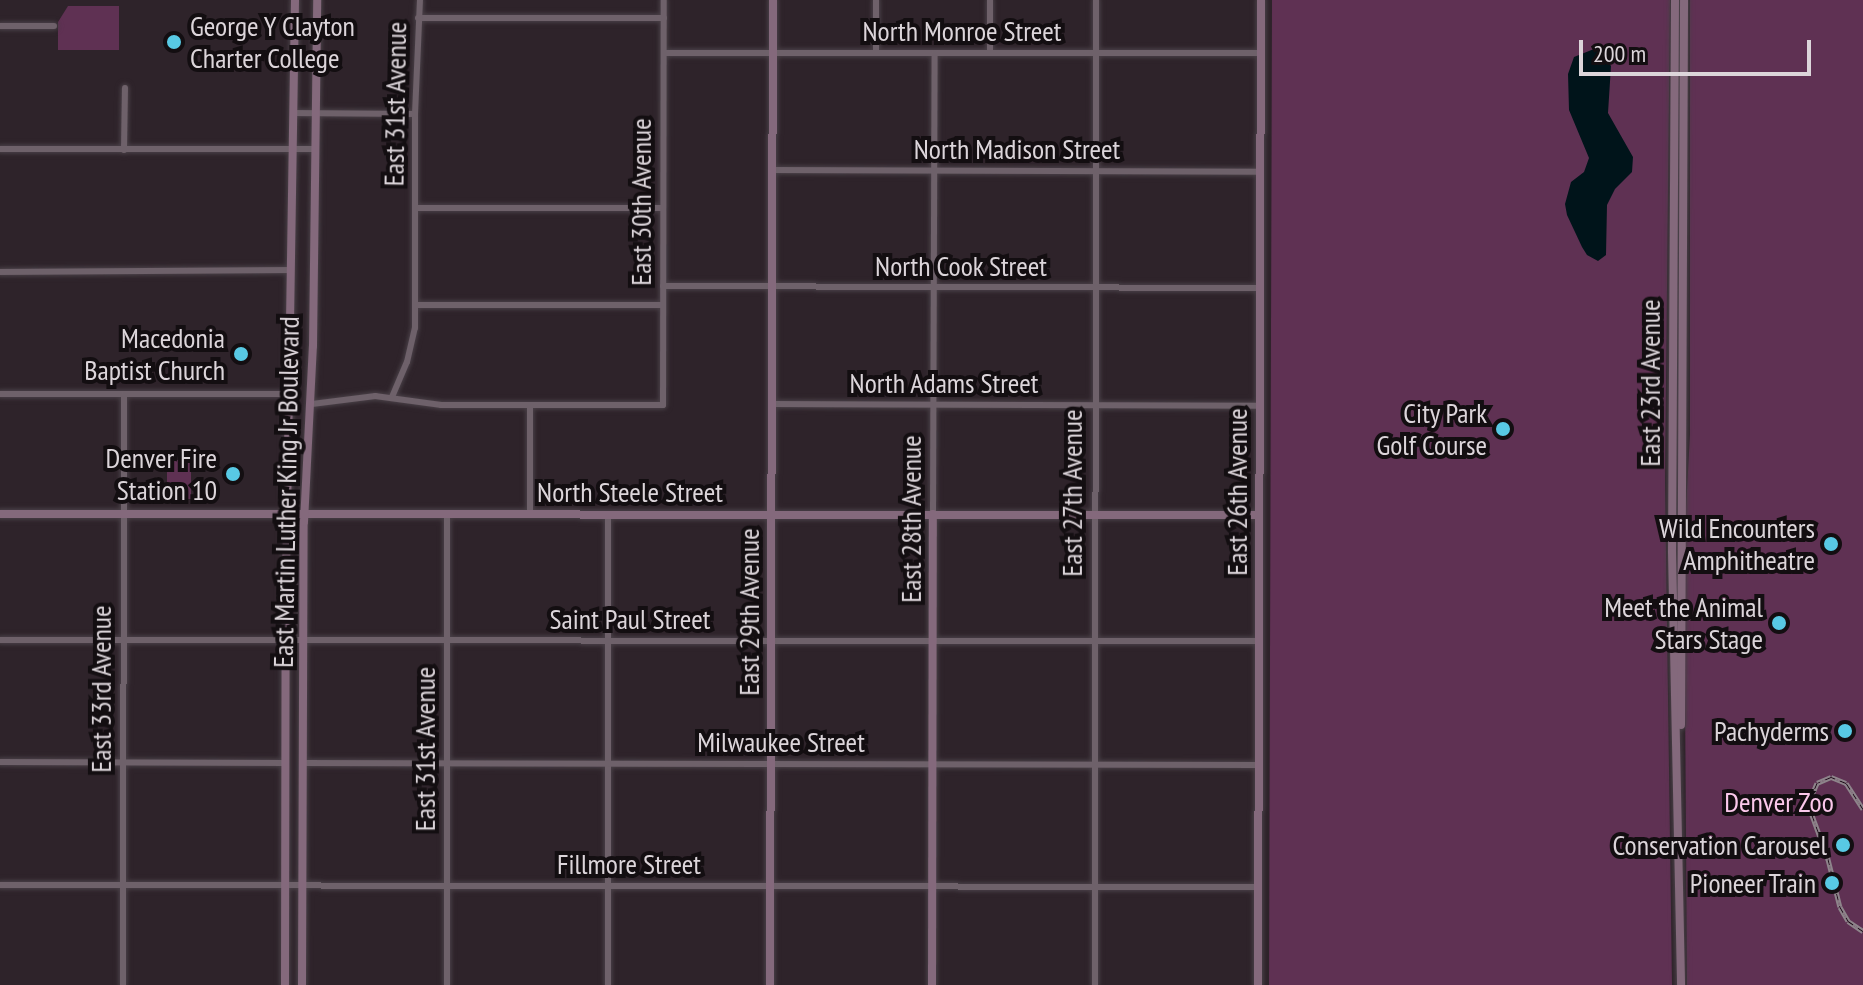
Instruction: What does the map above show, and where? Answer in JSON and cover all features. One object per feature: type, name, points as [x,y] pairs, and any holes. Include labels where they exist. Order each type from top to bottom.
[{"type":"main road","name":"East Martin Luther King Jr Boulevard","points":[[285,985],[287,515],[295,0]]},
{"type":"main road","name":"East Martin Luther King Jr Boulevard","points":[[302,985],[304,514],[316,403],[314,113],[317,0]]},
{"type":"main road","name":"East 29th Avenue","points":[[770,985],[773,0]]},
{"type":"main road","name":"East 26th Avenue","points":[[1258,985],[1261,0]]},
{"type":"main road","name":"East 23rd Avenue","points":[[1675,0],[1672,564],[1679,766],[1681,985]]},
{"type":"main road","name":"East 23rd Avenue","points":[[1679,766],[1683,664],[1684,0]]},
{"type":"main road","name":"North Steele Street","points":[[0,514],[1259,515]]},
{"type":"main road","name":"East 28th Avenue","points":[[932,985],[933,514]]},
{"type":"street","name":"East 31st Avenue","points":[[392,397],[413,343],[415,114],[420,0]]},
{"type":"street","name":"East 30th Avenue","points":[[530,405],[663,405],[664,0]]},
{"type":"street","points":[[876,0],[876,53]]},
{"type":"street","points":[[990,0],[990,53]]},
{"type":"street","name":"East 27th Avenue","points":[[1095,985],[1096,0]]},
{"type":"street","points":[[418,18],[664,18]]},
{"type":"street","points":[[0,26],[54,26]]},
{"type":"street","name":"North Monroe Street","points":[[664,53],[1261,53]]},
{"type":"street","name":"East 28th Avenue","points":[[933,514],[935,53]]},
{"type":"street","points":[[124,150],[125,88]]},
{"type":"street","points":[[293,113],[415,114]]},
{"type":"street","points":[[0,149],[314,149]]},
{"type":"street","name":"North Madison Street","points":[[773,170],[1260,172]]},
{"type":"street","points":[[416,208],[663,208]]},
{"type":"street","points":[[0,272],[291,270]]},
{"type":"street","name":"North Cook Street","points":[[663,286],[1260,288]]},
{"type":"street","points":[[415,305],[663,305]]},
{"type":"street","points":[[0,394],[290,394]]},
{"type":"street","name":"East 33rd Avenue","points":[[123,985],[124,394]]},
{"type":"street","points":[[316,403],[392,397],[441,405],[530,405],[530,513]]},
{"type":"street","name":"North Adams Street","points":[[772,404],[1260,406]]},
{"type":"street","name":"East 31st Avenue","points":[[447,513],[447,985]]},
{"type":"street","points":[[608,514],[608,985]]},
{"type":"street","name":"Saint Paul Street","points":[[0,640],[1259,641]]},
{"type":"street","points":[[0,762],[286,763]]},
{"type":"street","name":"Milwaukee Street","points":[[303,763],[1258,765]]},
{"type":"street","name":"Fillmore Street","points":[[0,885],[1258,887]]},
{"type":"green space","name":"City Park Golf Course","points":[[1272,0],[1670,0],[1665,481],[1672,985],[1269,985]]},
{"type":"green space","name":"Denver Zoo","points":[[1690,0],[1863,0],[1863,985],[1687,985],[1684,546],[1690,434]]},
{"type":"green space","points":[[68,6],[119,6],[119,50],[58,50],[58,22]]},
{"type":"green space","points":[[167,460],[191,460],[191,499],[167,499]]},
{"type":"shaded area","points":[[1594,49],[1602,52],[1611,66],[1608,113],[1633,157],[1632,172],[1615,189],[1607,205],[1606,255],[1598,261],[1587,255],[1582,247],[1565,204],[1571,182],[1584,172],[1589,158],[1569,110],[1568,74],[1574,57]]},
{"type":"railway","points":[[1863,809],[1846,783],[1831,777],[1817,783],[1808,804],[1828,859],[1840,907],[1848,921],[1863,931]]},
{"type":"place","name":"George Y Clayton Charter College","points":[[174,42]]},
{"type":"place","name":"Macedonia Baptist Church","points":[[241,354]]},
{"type":"place","name":"City Park Golf Course","points":[[1503,429]]},
{"type":"place","name":"Denver Fire Station 10","points":[[233,474]]},
{"type":"place","name":"Wild Encounters Amphitheatre","points":[[1831,544]]},
{"type":"place","name":"Meet the Animal Stars Stage","points":[[1779,623]]},
{"type":"place","name":"Pachyderms","points":[[1845,731]]},
{"type":"place","name":"Conservation Carousel","points":[[1843,845]]},
{"type":"place","name":"Pioneer Train","points":[[1832,883]]}]
